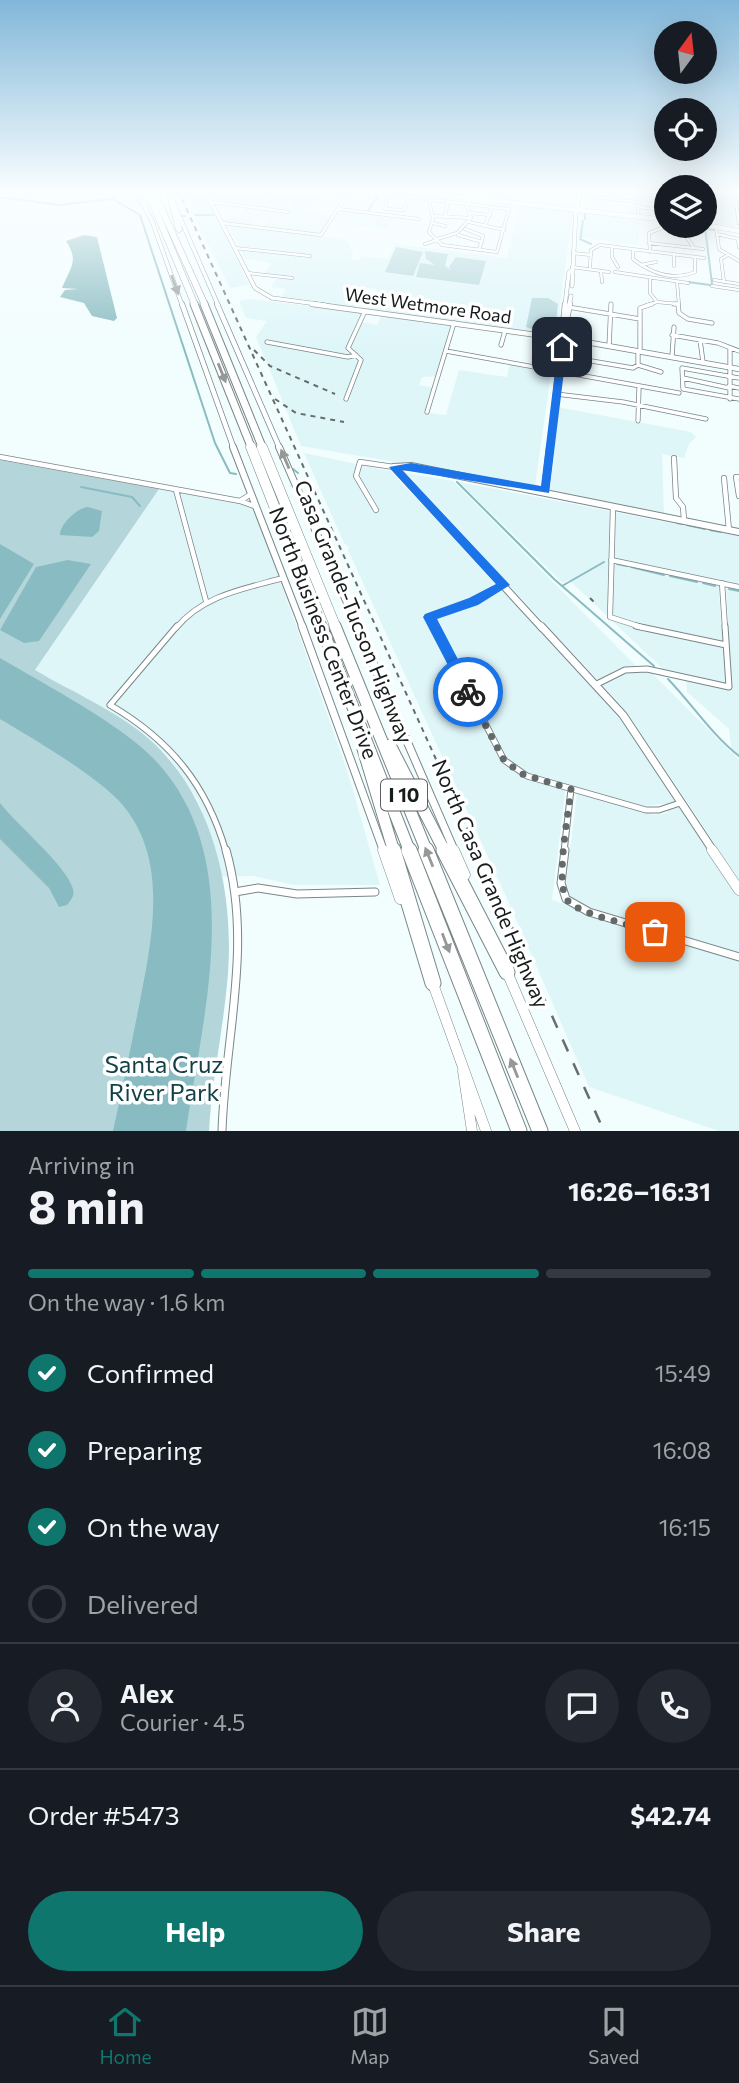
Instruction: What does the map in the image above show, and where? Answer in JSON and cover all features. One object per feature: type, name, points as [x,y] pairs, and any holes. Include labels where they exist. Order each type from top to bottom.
[{"type":"highway","name":"Casa Grande-Tucson Highway","points":[[171,243],[540,1131]]},
{"type":"highway","name":"Casa Grande-Tucson Highway","points":[[179,243],[356,693],[519,1131]]},
{"type":"highway","points":[[182,243],[187,260]]},
{"type":"highway","points":[[356,693],[507,972]]},
{"type":"highway","points":[[356,693],[433,983]]},
{"type":"main road","name":"North Business Center Drive","points":[[160,243],[251,493],[342,729],[418,948],[486,1131]]},
{"type":"main road","name":"North Casa Grande Highway","points":[[191,243],[575,1131]]},
{"type":"main road","points":[[232,243],[247,273]]},
{"type":"main road","points":[[565,337],[569,272],[572,268],[575,243]]},
{"type":"main road","name":"West Wetmore Road","points":[[247,273],[259,292],[279,299],[565,337],[739,369]]},
{"type":"main road","points":[[546,487],[556,394],[568,322],[567,307]]},
{"type":"main road","points":[[394,467],[411,466],[534,489],[546,487],[613,506],[739,532]]},
{"type":"main road","points":[[394,467],[623,715],[739,890]]},
{"type":"main road","points":[[463,1069],[461,1083],[472,1116],[472,1131]]},
{"type":"street","points":[[440,243],[497,252],[500,243]]},
{"type":"street","points":[[479,250],[482,243]]},
{"type":"street","points":[[650,252],[649,243],[702,249]]},
{"type":"street","points":[[693,243],[694,248]]},
{"type":"street","points":[[718,243],[719,249],[739,261]]},
{"type":"street","points":[[590,267],[591,255],[597,245],[704,258]]},
{"type":"street","points":[[612,246],[612,257],[618,267]]},
{"type":"street","points":[[235,248],[310,256]]},
{"type":"street","points":[[633,250],[633,259],[650,272],[693,276],[695,257]]},
{"type":"street","points":[[573,253],[591,255]]},
{"type":"street","points":[[674,255],[674,266]]},
{"type":"street","points":[[724,282],[721,261],[728,255]]},
{"type":"street","points":[[640,265],[656,262]]},
{"type":"street","points":[[572,268],[609,272]]},
{"type":"street","points":[[601,271],[602,282]]},
{"type":"street","points":[[615,272],[688,283]]},
{"type":"street","points":[[247,273],[292,278]]},
{"type":"street","points":[[650,278],[650,293],[657,302]]},
{"type":"street","points":[[714,280],[739,284]]},
{"type":"street","points":[[677,282],[679,312],[688,319],[712,324]]},
{"type":"street","points":[[712,286],[739,290]]},
{"type":"street","points":[[638,365],[640,308],[657,302],[678,304]]},
{"type":"street","points":[[609,346],[611,303]]},
{"type":"street","points":[[567,307],[640,319]]},
{"type":"street","points":[[345,398],[361,360],[348,348],[365,311]]},
{"type":"street","points":[[688,319],[693,315]]},
{"type":"street","points":[[568,322],[582,325]]},
{"type":"street","points":[[427,412],[454,323]]},
{"type":"street","points":[[672,356],[674,327]]},
{"type":"street","points":[[501,345],[505,331]]},
{"type":"street","points":[[672,335],[739,351]]},
{"type":"street","points":[[700,340],[703,362]]},
{"type":"street","points":[[267,342],[348,357],[356,355]]},
{"type":"street","points":[[730,348],[730,399]]},
{"type":"street","points":[[446,351],[639,387],[739,399]]},
{"type":"street","points":[[562,356],[633,368],[638,365],[661,372]]},
{"type":"street","points":[[681,391],[682,368],[739,378]]},
{"type":"street","points":[[682,378],[739,388]]},
{"type":"street","points":[[638,421],[639,387]]},
{"type":"street","points":[[556,394],[639,405],[706,419]]},
{"type":"street","points":[[674,412],[674,418]]},
{"type":"street","points":[[0,457],[240,501],[257,508]]},
{"type":"street","points":[[674,458],[675,495],[683,509],[684,520]]},
{"type":"street","points":[[376,510],[356,476],[360,462],[394,467]]},
{"type":"street","points":[[737,477],[739,496]]},
{"type":"street","points":[[724,478],[729,530]]},
{"type":"street","points":[[176,490],[206,601]]},
{"type":"street","points":[[179,498],[189,492]]},
{"type":"street","points":[[240,501],[248,499],[251,493]]},
{"type":"street","points":[[613,506],[610,617],[622,623],[726,645]]},
{"type":"street","points":[[611,560],[739,587]]},
{"type":"street","points":[[222,1131],[238,992],[239,922],[235,892],[221,838],[198,784],[170,748],[110,705],[180,621],[206,601],[283,578]]},
{"type":"street","points":[[597,684],[621,671],[648,669],[729,687],[722,583]]},
{"type":"street","points":[[504,585],[474,601],[429,617],[504,760],[522,774],[646,810],[659,810],[680,803]]},
{"type":"street","points":[[571,789],[561,883],[566,899],[589,912],[739,957]]},
{"type":"street","points":[[235,892],[258,888],[297,894],[375,891]]},
{"type":"shaded area","points":[[67,243],[98,243],[117,318],[114,321],[92,316],[84,303],[60,297],[65,290],[78,289],[62,288],[73,259]]},
{"type":"shaded area","points":[[207,243],[229,243],[249,285],[230,288]]},
{"type":"shaded area","points":[[237,243],[348,243],[353,253],[351,259],[359,260],[362,256],[388,259],[395,244],[507,258],[511,243],[569,243],[556,335],[368,309],[377,289],[365,288],[356,307],[282,297],[286,289],[271,287],[278,277],[294,277],[264,273],[271,263],[246,259],[241,254],[243,250],[310,255],[239,246]]},
{"type":"shaded area","points":[[250,299],[366,313],[362,322],[377,325],[382,315],[455,325],[440,376],[422,377],[419,385],[436,388],[429,413],[446,415],[459,370],[507,377],[510,362],[530,365],[533,350],[554,353],[535,486],[301,446],[256,337],[267,321],[246,318],[239,301]]},
{"type":"shaded area","points":[[557,407],[691,432],[696,437],[689,444],[684,458],[662,454],[664,515],[549,490]]},
{"type":"shaded area","points":[[304,453],[390,471],[500,585],[426,619],[468,606],[502,589],[596,689],[623,723],[739,897],[739,953],[583,907],[569,897],[565,889],[577,794],[655,815],[668,813],[663,804],[643,806],[566,785],[552,900],[739,961],[739,1131],[719,1131],[589,1087],[505,894]]},
{"type":"shaded area","points":[[402,472],[453,481],[637,667],[620,668],[598,680]]},
{"type":"shaded area","points":[[459,482],[739,536],[739,585],[718,581],[726,684],[665,671],[569,580],[563,583]]},
{"type":"shaded area","points":[[159,489],[242,504],[255,510],[348,773],[380,885],[294,885],[253,876],[221,877],[216,850],[197,799],[171,760],[147,737],[35,670]]},
{"type":"shaded area","points":[[88,507],[102,511],[99,531],[92,537],[60,535],[70,517]]},
{"type":"shaded area","points":[[0,544],[34,564],[0,619]]},
{"type":"shaded area","points":[[68,560],[91,564],[39,641],[24,643],[0,630],[36,567]]},
{"type":"shaded area","points":[[726,586],[739,589],[739,756],[732,754],[729,729],[687,692],[686,680],[732,691]]},
{"type":"shaded area","name":"Santa Cruz River Park","points":[[0,658],[81,705],[140,746],[155,760],[184,799],[201,843],[210,890],[212,938],[208,987],[186,1131],[113,1131],[152,930],[152,875],[146,848],[136,824],[108,791],[62,757],[0,719]]},
{"type":"shaded area","points":[[638,671],[652,673],[739,760],[739,880],[627,712],[602,685],[624,674]]},
{"type":"shaded area","points":[[0,803],[52,857],[69,880],[73,894],[67,905],[59,907],[49,888],[0,839]]},
{"type":"green space","points":[[396,247],[423,252],[413,276],[385,272]]},
{"type":"green space","points":[[425,251],[448,254],[445,266],[451,270],[449,267],[456,257],[486,261],[479,285],[416,277],[420,263],[435,265],[426,259]]},
{"type":"green space","points":[[532,298],[548,298],[558,304],[555,329],[542,332],[526,327]]},
{"type":"green space","points":[[0,460],[159,489],[35,670],[109,711],[149,739],[171,762],[204,816],[223,878],[229,942],[226,993],[209,1131],[0,1131]]},
{"type":"waterway","points":[[149,243],[215,443],[230,473],[236,474]]},
{"type":"waterway","points":[[707,243],[712,284]]},
{"type":"waterway","points":[[688,282],[710,285]]},
{"type":"waterway","points":[[293,469],[298,473]]},
{"type":"waterway","points":[[457,482],[562,586]]},
{"type":"waterway","points":[[81,487],[132,497],[140,506]]},
{"type":"waterway","points":[[677,523],[682,524]]},
{"type":"waterway","points":[[687,525],[705,529]]},
{"type":"waterway","points":[[710,530],[721,532]]},
{"type":"waterway","points":[[562,586],[604,562]]},
{"type":"waterway","points":[[617,564],[627,566]]},
{"type":"waterway","points":[[631,567],[664,575]]},
{"type":"waterway","points":[[670,576],[697,582]]},
{"type":"waterway","points":[[703,583],[715,586]]},
{"type":"waterway","points":[[562,586],[654,666]]},
{"type":"waterway","points":[[729,589],[739,591]]},
{"type":"waterway","points":[[668,679],[711,729],[739,756]]},
{"type":"railway","points":[[202,243],[478,852]]},
{"type":"railway","points":[[254,350],[270,366],[335,394]]},
{"type":"railway","points":[[275,399],[296,413],[344,422]]},
{"type":"railway","points":[[590,598],[594,602]]},
{"type":"railway","points":[[477,850],[604,1131]]},
{"type":"way so far","points":[[468,692],[504,760],[522,774],[571,789],[561,883],[566,899],[589,912],[655,932]]},
{"type":"route","points":[[468,692],[429,617],[474,601],[504,585],[394,467],[411,466],[545,491],[562,347]]}]
